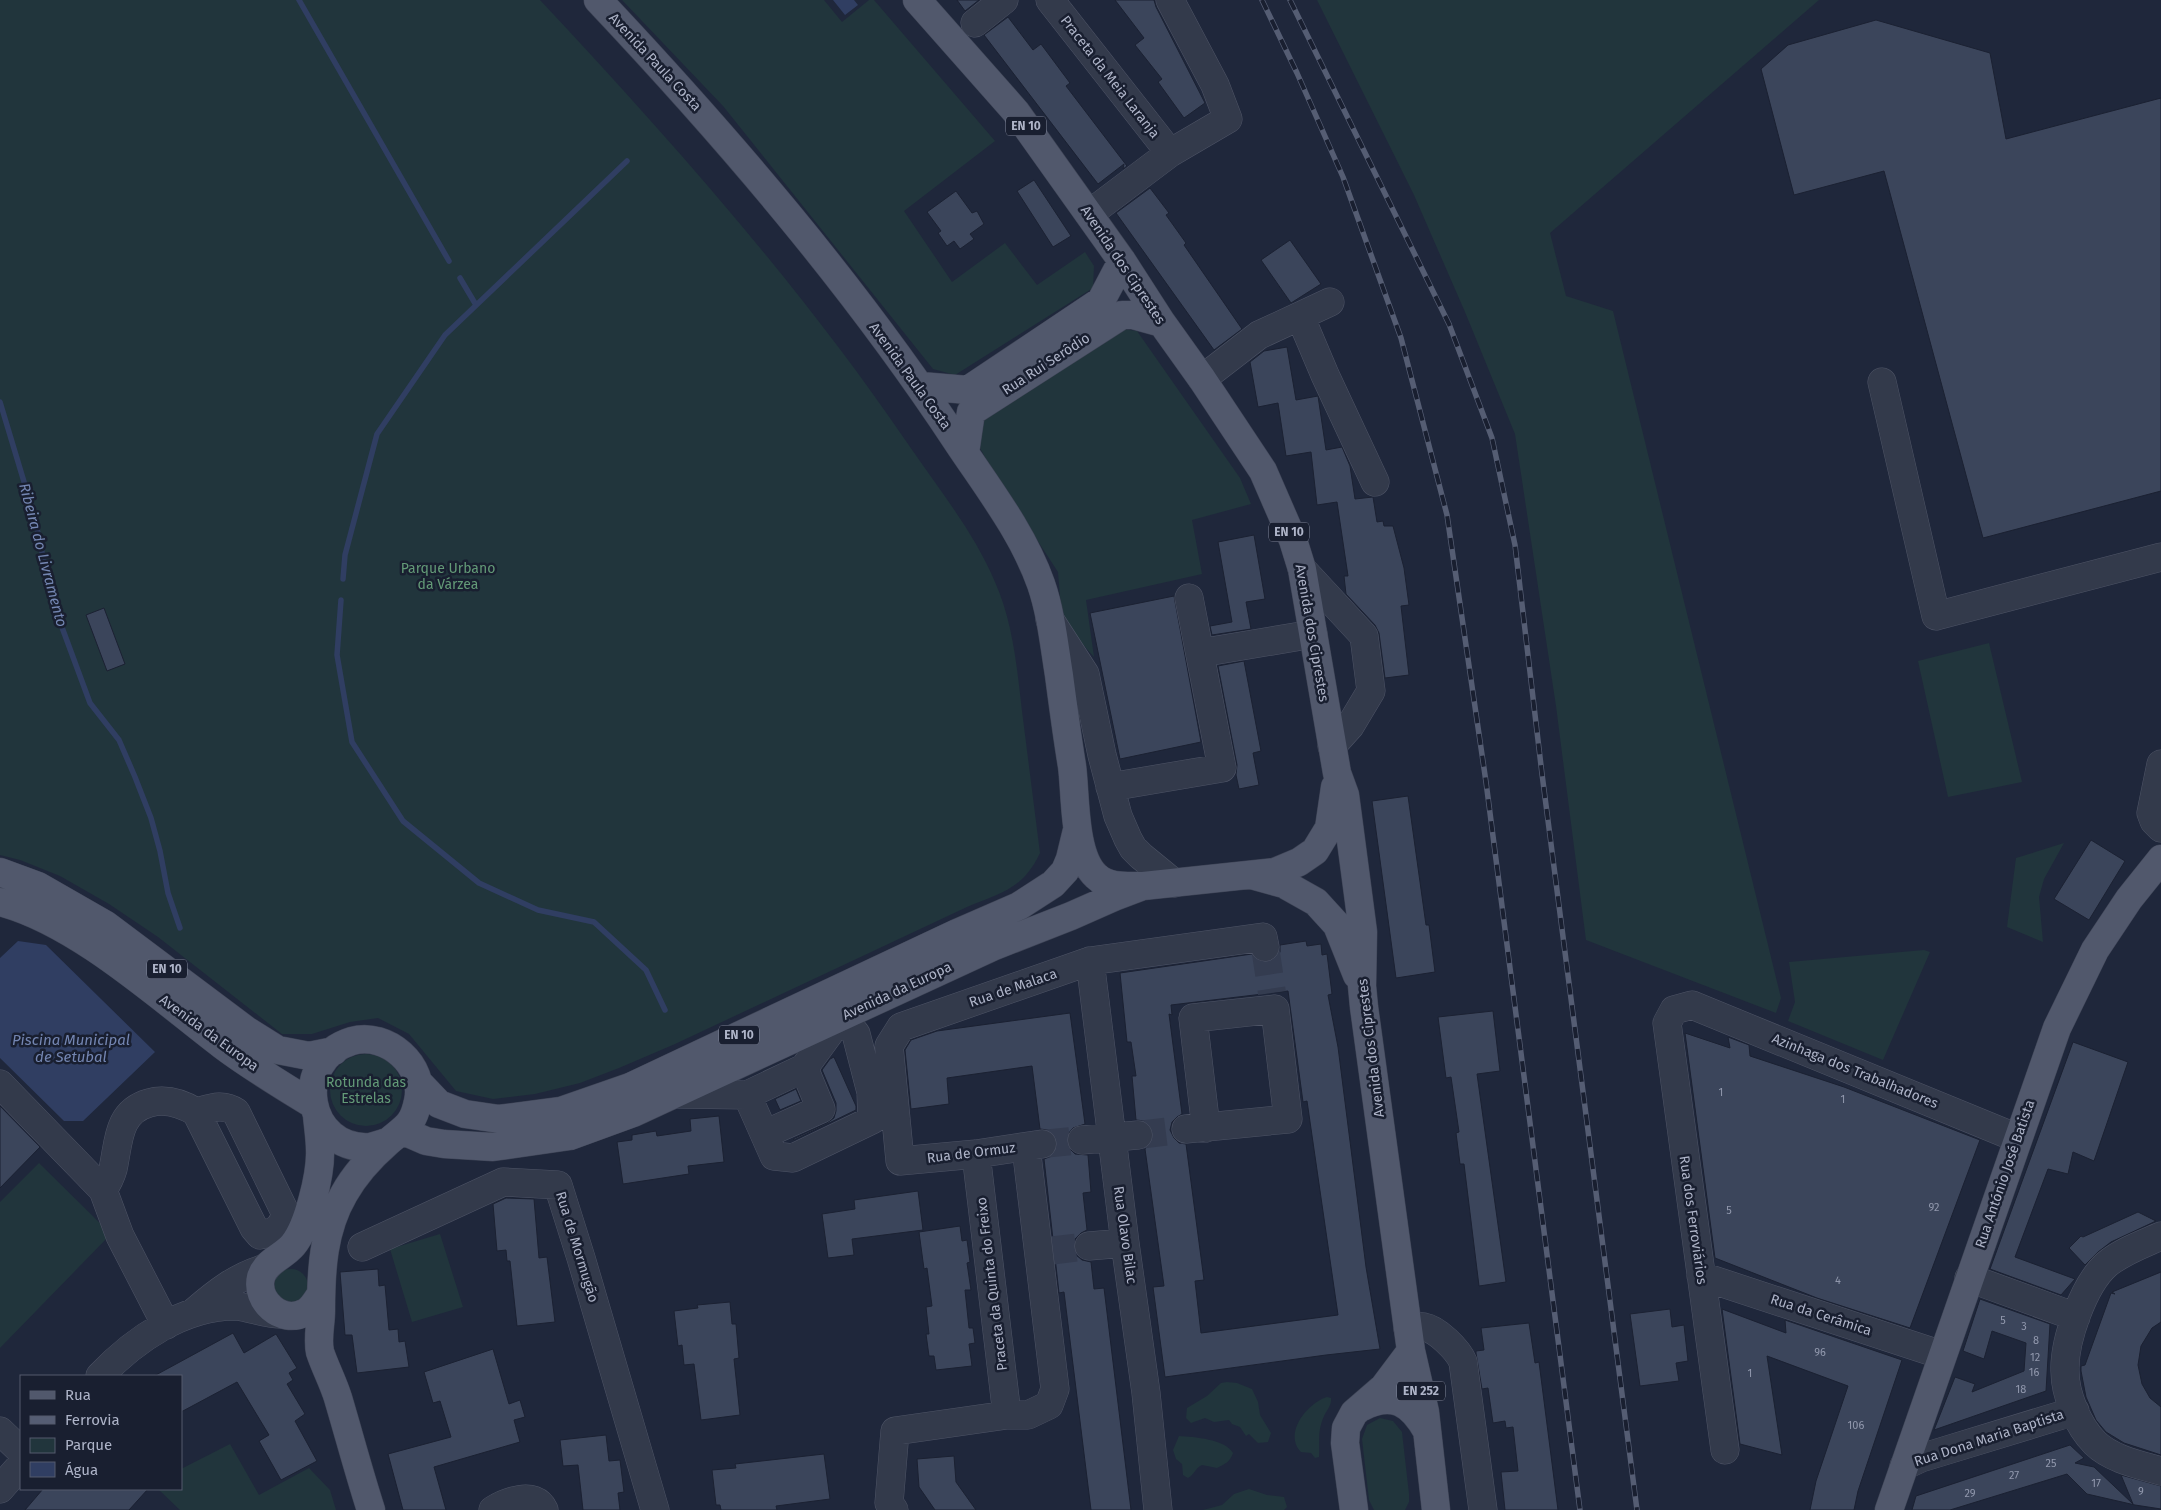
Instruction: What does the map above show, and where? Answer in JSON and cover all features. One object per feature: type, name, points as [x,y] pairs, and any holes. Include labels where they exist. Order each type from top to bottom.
[{"type":"main road","name":"Avenida Paula Costa","points":[[598,0],[733,148],[837,278],[921,386],[1009,518],[1040,583],[1050,620],[1072,769],[1078,824]]},
{"type":"main road","name":"Avenida dos Ciprestes","points":[[918,0],[1016,112],[1122,261],[1263,471],[1293,540],[1302,569],[1332,746],[1337,773],[1345,795],[1352,839],[1363,932],[1362,986],[1410,1340],[1427,1431],[1432,1503]]},
{"type":"main road","name":"Rua Rui Serôdio","points":[[921,386],[968,390],[1101,301],[1122,261]]},
{"type":"main road","name":"Rua Rui Serôdio","points":[[965,453],[971,412],[1122,315],[1133,315],[1162,323]]},
{"type":"main road","name":"Avenida da Europa","points":[[396,1137],[444,1144],[493,1147],[570,1136],[633,1113],[992,947],[1142,886],[1252,876],[1275,872],[1299,862],[1314,851],[1329,828],[1337,773]]},
{"type":"main road","name":"Avenida da Europa","points":[[418,1082],[439,1104],[465,1114],[499,1120],[561,1111],[630,1087],[957,933],[1019,906],[1053,884],[1065,871],[1070,859],[1078,824]]},
{"type":"main road","points":[[1078,824],[1085,859],[1095,876],[1102,882],[1121,886],[1142,886]]},
{"type":"main road","name":"Rua António José Batista","points":[[1889,1510],[2017,1138],[2057,1028],[2095,950],[2124,907],[2161,859]]},
{"type":"main road","name":"Avenida da Europa","points":[[0,872],[38,886],[106,925],[246,1030],[278,1050],[309,1056],[334,1051]]},
{"type":"main road","points":[[1252,876],[1284,884],[1316,902],[1337,925],[1362,986]]},
{"type":"main road","name":"Avenida da Europa","points":[[0,902],[58,926],[107,957],[248,1065],[316,1110]]},
{"type":"main road","points":[[320,1350],[301,1335],[284,1315],[272,1310],[262,1295],[262,1276],[273,1262],[293,1244],[304,1226],[315,1191],[321,1152],[312,1091],[315,1074],[324,1059],[334,1051],[352,1041],[370,1040],[386,1044],[401,1053],[412,1066],[418,1082],[419,1099],[414,1117],[350,1186],[336,1211],[322,1259],[319,1332],[320,1350],[337,1396],[371,1510]]},
{"type":"main road","points":[[316,1110],[322,1125],[335,1138],[352,1145],[370,1147],[396,1137]]},
{"type":"main road","points":[[273,1262],[295,1255],[306,1258],[314,1265],[320,1275],[321,1291],[311,1308],[304,1313],[284,1315]]},
{"type":"main road","name":"EN 252","points":[[1354,1510],[1349,1482],[1345,1434],[1348,1422],[1384,1387],[1410,1340]]},
{"type":"main road","name":"Avenida dos Ciprestes","points":[[1362,1407],[1382,1399],[1399,1402],[1415,1412],[1427,1431]]},
{"type":"main road","points":[[1336,1510],[1347,1493],[1349,1482]]},
{"type":"street","points":[[974,23],[1004,0]]},
{"type":"street","name":"Praceta da Meia Laranja","points":[[1050,0],[1170,153]]},
{"type":"street","points":[[1089,214],[1170,153],[1228,120],[1215,85],[1170,0]]},
{"type":"street","points":[[1202,379],[1260,335],[1330,302]]},
{"type":"street","points":[[1300,316],[1325,375],[1375,482]]},
{"type":"street","points":[[1882,382],[1936,616],[2161,557]]},
{"type":"street","points":[[1302,569],[1364,636],[1371,691],[1350,726],[1332,746]]},
{"type":"street","points":[[1110,787],[1222,768],[1189,598]]},
{"type":"street","points":[[1050,620],[1085,674],[1110,787],[1118,816],[1133,848],[1154,868],[1174,883]]},
{"type":"street","points":[[1200,653],[1313,634]]},
{"type":"street","points":[[2161,764],[2151,813],[2154,821],[2161,828]]},
{"type":"street","name":"Rua de Malaca","points":[[900,1162],[889,1046],[901,1027],[1090,961],[1264,942]]},
{"type":"street","name":"Rua Olavo Bilac","points":[[1090,961],[1125,1136],[1125,1244],[1146,1393],[1158,1510]]},
{"type":"street","points":[[1274,1001],[1288,1119],[1196,1129],[1194,1018],[1274,1001]]},
{"type":"street","name":"Azinhaga dos Trabalhadores","points":[[1692,1005],[2017,1138]]},
{"type":"street","name":"Rua dos Ferroviários","points":[[1692,1005],[1674,1010],[1667,1023],[1725,1450]]},
{"type":"street","points":[[674,1094],[747,1095],[804,1068],[842,1016],[856,1034],[871,1092],[872,1120],[793,1158],[774,1156],[747,1095]]},
{"type":"street","points":[[765,1134],[821,1109],[804,1068]]},
{"type":"street","points":[[0,1084],[104,1190],[120,1236],[166,1325]]},
{"type":"street","points":[[104,1190],[112,1170],[116,1146],[123,1124],[137,1106],[157,1101],[170,1101],[182,1104],[196,1112]]},
{"type":"street","points":[[1082,1140],[1125,1136]]},
{"type":"street","name":"Rua de Ormuz","points":[[900,1162],[976,1154],[1034,1145],[1054,1389],[1049,1405],[1028,1415],[1008,1415]]},
{"type":"street","name":"Praceta da Quinta do Freixo","points":[[976,1154],[1008,1415]]},
{"type":"street","name":"Rua de Mormugão","points":[[362,1247],[503,1182],[558,1185],[655,1510]]},
{"type":"street","name":"Rua Dona Maria Baptista","points":[[2161,1236],[2121,1254],[2107,1264],[2095,1277],[2085,1293],[2076,1317],[2067,1348],[2064,1371],[2069,1393],[2083,1429],[2103,1449],[2161,1471]]},
{"type":"street","points":[[1089,1246],[1125,1244]]},
{"type":"street","points":[[101,1375],[124,1353],[166,1325],[192,1313],[234,1281],[273,1262]]},
{"type":"street","name":"Rua da Cerâmica","points":[[1700,1276],[1942,1355]]},
{"type":"street","points":[[1969,1278],[2076,1317]]},
{"type":"street","points":[[192,1313],[236,1306],[284,1315]]},
{"type":"street","points":[[1410,1340],[1423,1327],[1431,1329],[1459,1352],[1463,1362],[1483,1510]]},
{"type":"street","name":"Rua Dona Maria Baptista","points":[[1904,1466],[1921,1458],[2075,1411]]},
{"type":"street","points":[[887,1508],[895,1431],[1008,1415]]},
{"type":"street","points":[[0,1431],[20,1450]]},
{"type":"street","points":[[0,1489],[20,1466]]},
{"type":"street","points":[[493,1510],[518,1499],[535,1501],[544,1510]]},
{"type":"green space","name":"Parque Urbano da Várzea","points":[[0,0],[540,0],[685,160],[778,270],[866,385],[955,511],[977,546],[1001,597],[1010,629],[1016,662],[1040,853],[1026,875],[1001,893],[967,907],[675,1044],[619,1068],[580,1083],[535,1094],[493,1099],[456,1091],[409,1034],[378,1018],[350,1022],[312,1034],[282,1034],[158,937],[109,904],[60,876],[20,860],[0,855]]},
{"type":"green space","points":[[622,0],[824,0],[842,22],[869,0],[874,0],[995,141],[904,211],[952,282],[1005,243],[1037,285],[1085,252],[1094,266],[1093,288],[955,375],[933,369],[723,106]]},
{"type":"green space","points":[[1317,0],[1819,0],[1550,233],[1566,296],[1613,311],[1781,998],[1776,1013],[1586,940],[1556,706],[1515,434],[1414,195]]},
{"type":"green space","points":[[1115,328],[1137,331],[1240,478],[1251,504],[1192,520],[1202,574],[1086,600],[1094,657],[1062,621],[1058,572],[996,477],[975,439],[982,415]]},
{"type":"green space","points":[[1989,643],[2022,782],[1948,797],[1918,661]]},
{"type":"green space","points":[[2064,843],[2044,879],[2039,897],[2043,942],[2007,927],[2016,858]]},
{"type":"green space","points":[[1924,950],[1930,952],[1883,1060],[1788,1021],[1795,1002],[1789,962]]},
{"type":"green space","name":"Rotunda das Estrelas","points":[[366,1054],[380,1057],[392,1064],[399,1076],[402,1090],[399,1104],[392,1116],[380,1123],[366,1126],[352,1123],[340,1116],[333,1104],[330,1090],[333,1076],[340,1064],[352,1057]]},
{"type":"green space","points":[[39,1163],[111,1234],[0,1348],[0,1202]]},
{"type":"green space","points":[[440,1234],[463,1307],[412,1322],[390,1249]]},
{"type":"green space","points":[[291,1269],[303,1274],[308,1286],[303,1298],[291,1303],[279,1298],[274,1286],[279,1274]]},
{"type":"green space","points":[[1221,1383],[1237,1383],[1252,1389],[1258,1402],[1260,1415],[1271,1433],[1268,1442],[1258,1443],[1249,1434],[1246,1436],[1240,1427],[1232,1424],[1229,1420],[1214,1422],[1205,1418],[1191,1423],[1186,1418],[1187,1408],[1207,1396]]},
{"type":"green space","points":[[1327,1397],[1331,1398],[1331,1403],[1320,1427],[1319,1457],[1315,1458],[1311,1453],[1301,1452],[1296,1445],[1296,1428],[1305,1412],[1319,1400]]},
{"type":"green space","points":[[1380,1418],[1393,1421],[1402,1432],[1409,1494],[1409,1502],[1405,1510],[1374,1510],[1369,1500],[1362,1439],[1367,1425]]},
{"type":"green space","points":[[1179,1436],[1201,1438],[1216,1442],[1229,1448],[1233,1453],[1232,1456],[1229,1461],[1217,1468],[1202,1465],[1188,1478],[1183,1475],[1182,1464],[1176,1459],[1173,1450]]},
{"type":"green space","points":[[230,1444],[259,1495],[309,1468],[330,1490],[336,1510],[180,1510],[159,1490],[182,1490],[182,1468]]},
{"type":"green space","points":[[1249,1489],[1267,1495],[1284,1497],[1287,1507],[1284,1510],[1203,1510],[1222,1505],[1234,1494]]},
{"type":"water","points":[[833,0],[854,0],[858,5],[845,15]]},
{"type":"water","name":"Piscina Municipal de Setubal","points":[[18,941],[46,945],[155,1052],[83,1121],[64,1121],[0,1058],[0,958]]},
{"type":"building","points":[[957,0],[979,0],[965,11]]},
{"type":"building","points":[[1115,0],[1154,0],[1205,103],[1184,118],[1158,82],[1162,79],[1135,45],[1144,38]]},
{"type":"building","points":[[1008,17],[1033,50],[1041,44],[1070,83],[1066,86],[1127,166],[1123,169],[1124,164],[1098,184],[984,35]]},
{"type":"building","points":[[1876,20],[1990,53],[2006,139],[2161,98],[2161,491],[1983,538],[1884,171],[1794,195],[1761,69],[1788,45]]},
{"type":"building","points":[[1034,180],[1071,236],[1053,247],[1017,191]]},
{"type":"building","points":[[1150,188],[1169,213],[1166,215],[1186,243],[1184,245],[1242,329],[1214,350],[1116,213]]},
{"type":"building","points":[[956,191],[972,213],[977,211],[984,224],[970,234],[974,239],[960,249],[954,241],[947,246],[938,233],[941,231],[927,212]]},
{"type":"building","points":[[1290,240],[1321,284],[1291,303],[1261,260]]},
{"type":"building","points":[[1287,347],[1296,400],[1318,396],[1326,450],[1342,447],[1350,466],[1355,499],[1373,497],[1377,522],[1383,521],[1384,526],[1393,526],[1404,568],[1409,605],[1401,606],[1409,675],[1385,678],[1379,633],[1375,625],[1346,594],[1344,576],[1348,576],[1337,502],[1317,505],[1311,452],[1286,456],[1278,403],[1258,407],[1250,362],[1264,351]]},
{"type":"building","points":[[1254,535],[1265,599],[1246,602],[1251,629],[1212,635],[1210,626],[1232,622],[1218,542]]},
{"type":"building","points":[[1174,596],[1201,742],[1120,759],[1090,613]]},
{"type":"building","points":[[104,608],[125,664],[107,671],[86,615]]},
{"type":"building","points":[[1244,661],[1261,751],[1253,753],[1259,785],[1239,789],[1236,775],[1237,765],[1218,666]]},
{"type":"building","points":[[1408,796],[1426,925],[1429,925],[1435,972],[1396,978],[1372,801]]},
{"type":"building","points":[[2091,840],[2125,861],[2089,920],[2054,899]]},
{"type":"building","points":[[1306,941],[1307,946],[1321,944],[1322,955],[1327,954],[1332,994],[1328,995],[1338,1047],[1366,1267],[1380,1349],[1165,1377],[1153,1287],[1164,1286],[1145,1149],[1152,1142],[1153,1133],[1145,1121],[1136,1120],[1132,1076],[1136,1076],[1131,1042],[1127,1042],[1120,973],[1252,954],[1260,962],[1268,962],[1276,958],[1280,952],[1280,945]],"holes":[[[1288,991],[1303,1102],[1307,1101],[1338,1315],[1201,1333],[1195,1281],[1204,1280],[1186,1144],[1179,1143],[1170,1130],[1172,1122],[1182,1114],[1169,1014],[1172,1015],[1171,1005]]]},
{"type":"building","points":[[1493,1011],[1500,1071],[1477,1074],[1506,1282],[1479,1286],[1464,1164],[1460,1164],[1456,1133],[1459,1132],[1451,1077],[1446,1078],[1438,1017]]},
{"type":"building","points":[[1070,1013],[1085,1124],[1073,1128],[1068,1134],[1067,1142],[1075,1154],[1088,1155],[1091,1192],[1083,1193],[1087,1230],[1075,1239],[1074,1248],[1076,1255],[1082,1260],[1091,1262],[1094,1289],[1104,1288],[1131,1510],[1091,1510],[1064,1292],[1059,1293],[1044,1159],[1052,1156],[1056,1150],[1057,1142],[1054,1134],[1048,1130],[1040,1129],[1032,1066],[947,1078],[949,1104],[911,1109],[905,1050],[911,1040],[937,1031]]},
{"type":"building","points":[[1685,1033],[1730,1048],[1728,1037],[1749,1045],[1750,1056],[1844,1087],[1980,1140],[1910,1328],[1817,1298],[1715,1258]]},
{"type":"building","points":[[2073,1042],[2128,1062],[2094,1161],[2073,1152],[2068,1174],[2048,1169],[2015,1257],[2075,1279],[2061,1295],[1990,1269]]},
{"type":"building","points":[[834,1057],[856,1106],[856,1110],[794,1140],[834,1118],[836,1103],[822,1070],[830,1059]]},
{"type":"building","points":[[796,1089],[801,1101],[780,1110],[775,1099]]},
{"type":"building","points":[[0,1106],[40,1147],[0,1188]]},
{"type":"building","points":[[719,1116],[724,1162],[688,1166],[689,1174],[623,1184],[617,1142],[632,1140],[632,1135],[656,1131],[657,1136],[691,1131],[690,1119]]},
{"type":"building","points":[[918,1191],[923,1230],[852,1239],[854,1255],[828,1258],[822,1214],[855,1209],[854,1200]]},
{"type":"building","points":[[506,1198],[534,1199],[539,1258],[547,1257],[555,1322],[517,1326],[510,1261],[507,1261],[506,1250],[497,1251],[493,1204]]},
{"type":"building","points":[[2138,1212],[2156,1221],[2111,1242],[2085,1265],[2069,1248],[2081,1236],[2083,1237]]},
{"type":"building","points":[[960,1226],[962,1241],[967,1240],[970,1262],[967,1263],[971,1290],[965,1290],[969,1328],[973,1328],[975,1343],[969,1344],[972,1366],[936,1370],[934,1356],[929,1356],[926,1334],[929,1334],[926,1307],[932,1306],[927,1268],[924,1269],[919,1232]]},
{"type":"building","points":[[378,1269],[379,1286],[385,1285],[389,1330],[398,1329],[399,1342],[405,1341],[409,1367],[357,1373],[352,1335],[345,1335],[340,1272]]},
{"type":"building","points":[[2161,1272],[2161,1322],[2152,1328],[2141,1346],[2138,1365],[2142,1384],[2150,1398],[2161,1407],[2161,1455],[2124,1443],[2106,1432],[2096,1420],[2086,1397],[2081,1366],[2085,1365],[2111,1293],[2115,1294],[2112,1292]]},
{"type":"building","points":[[1980,1299],[2050,1324],[2046,1391],[1934,1430],[1955,1377],[1975,1384],[1972,1392],[2024,1371],[2026,1343],[1992,1331],[1984,1359],[1963,1351]]},
{"type":"building","points":[[730,1302],[732,1324],[736,1324],[739,1358],[734,1359],[740,1415],[701,1420],[694,1364],[684,1365],[682,1345],[678,1346],[674,1311],[698,1308],[697,1305]]},
{"type":"building","points":[[1670,1309],[1672,1327],[1684,1325],[1688,1361],[1676,1363],[1679,1381],[1640,1386],[1630,1314]]},
{"type":"building","points":[[1722,1309],[1786,1333],[1785,1320],[1902,1360],[1858,1491],[1854,1510],[1810,1510],[1816,1481],[1848,1386],[1767,1356],[1782,1455],[1740,1444]]},
{"type":"building","points":[[1529,1323],[1535,1363],[1539,1362],[1558,1510],[1505,1510],[1501,1472],[1518,1471],[1513,1427],[1506,1428],[1505,1421],[1493,1423],[1488,1388],[1482,1389],[1476,1353],[1476,1351],[1484,1350],[1481,1328]]},
{"type":"building","points":[[233,1333],[244,1353],[276,1334],[297,1368],[289,1373],[293,1380],[287,1384],[305,1414],[295,1421],[317,1461],[281,1480],[259,1441],[269,1435],[237,1382],[182,1411],[182,1375],[156,1375]]},
{"type":"building","points":[[493,1349],[509,1404],[520,1400],[525,1417],[514,1420],[520,1442],[434,1467],[446,1510],[403,1510],[388,1454],[451,1437],[440,1401],[433,1403],[424,1372]]},
{"type":"building","points":[[606,1435],[609,1461],[620,1460],[624,1492],[618,1493],[620,1510],[583,1510],[578,1465],[563,1466],[560,1440]]},
{"type":"building","points":[[2070,1445],[2084,1458],[2075,1463],[2094,1467],[2133,1504],[2121,1475],[2161,1486],[2161,1509],[2135,1505],[2087,1494],[2067,1474],[1950,1510],[1912,1510],[1916,1496]]},
{"type":"building","points":[[824,1454],[830,1499],[776,1506],[777,1510],[721,1510],[720,1505],[716,1505],[712,1470],[736,1468],[735,1464]]},
{"type":"building","points":[[954,1456],[956,1482],[976,1510],[935,1510],[919,1487],[917,1459]]},
{"type":"building","points":[[42,1490],[147,1490],[129,1510],[25,1510]]},
{"type":"waterway","points":[[299,0],[449,261]]},
{"type":"waterway","points":[[343,579],[345,555],[377,434],[445,335],[627,161]]},
{"type":"waterway","points":[[460,278],[476,305]]},
{"type":"waterway","name":"Ribeira do Livramento","points":[[0,402],[34,515],[53,603],[90,703],[119,740],[135,777],[151,818],[168,893],[180,928]]},
{"type":"waterway","points":[[341,600],[337,655],[352,742],[403,821],[479,883],[538,910],[594,922],[646,970],[665,1010]]},
{"type":"tunnel","points":[[1265,947],[1272,993]]},
{"type":"tunnel","points":[[1138,1135],[1186,1129]]},
{"type":"tunnel","points":[[1042,1144],[1082,1140]]},
{"type":"tunnel","points":[[1048,1251],[1089,1246]]},
{"type":"railway","points":[[1262,0],[1343,177],[1401,338],[1447,515],[1486,782],[1580,1510]]},
{"type":"railway","points":[[1290,0],[1449,324],[1492,438],[1515,545],[1542,774],[1637,1510]]}]
